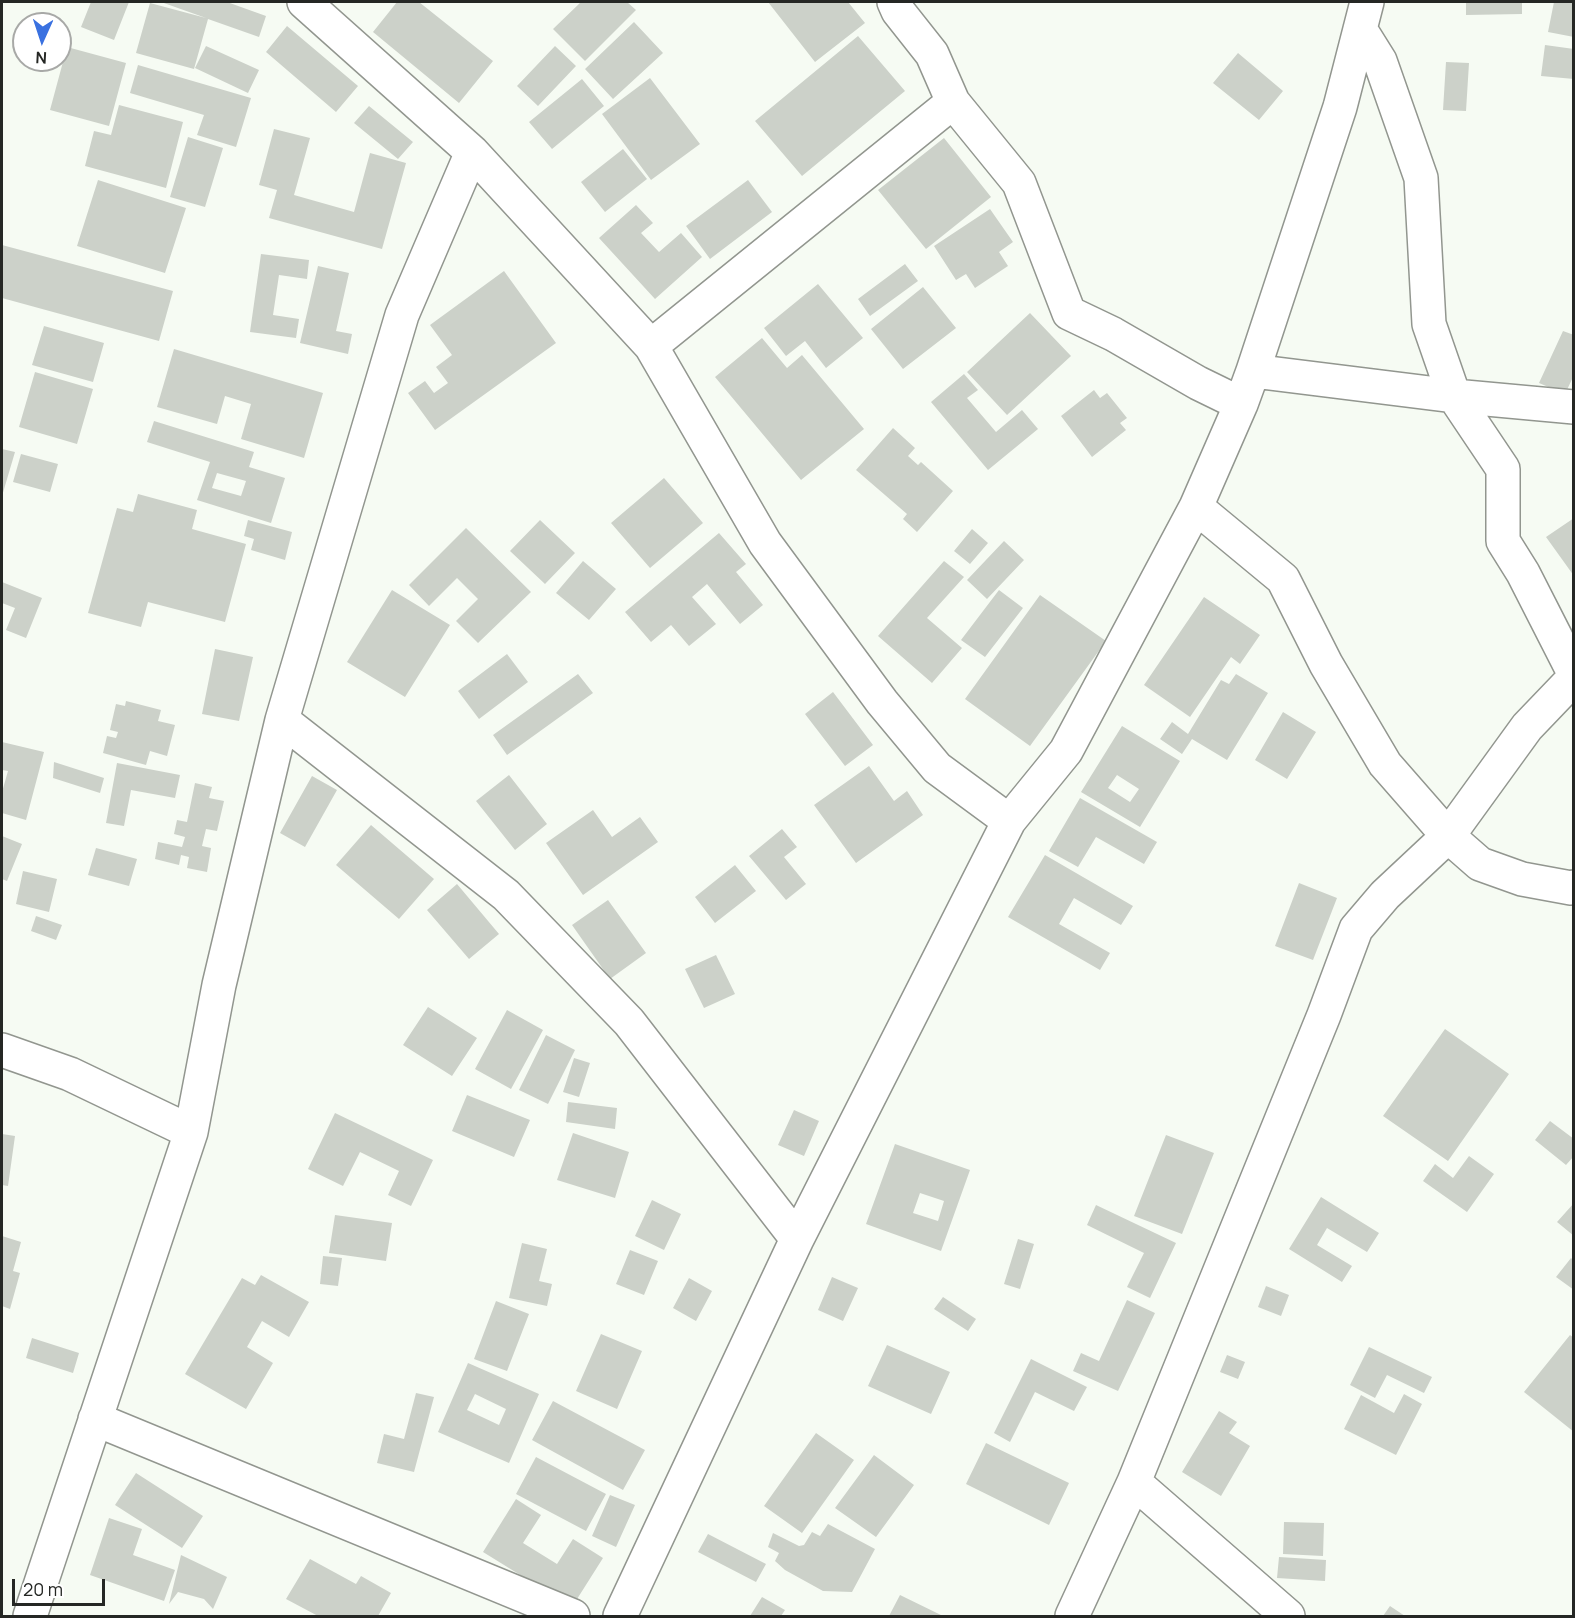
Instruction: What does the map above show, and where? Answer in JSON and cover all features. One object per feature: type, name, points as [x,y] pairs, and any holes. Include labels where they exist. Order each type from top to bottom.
[{"type":"street","points":[[303,2],[472,152],[651,346],[765,543],[882,702],[937,768],[1009,821]]},
{"type":"street","points":[[894,2],[898,11],[932,54],[954,102],[1019,183],[1069,313],[1113,334],[1198,384],[1241,404]]},
{"type":"street","points":[[620,1617],[797,1239],[1009,821],[1066,751],[1196,507],[1253,371],[1340,107],[1364,15]]},
{"type":"street","points":[[1364,15],[1421,178],[1429,324],[1454,396],[1503,469],[1503,541],[1523,573],[1574,673]]},
{"type":"street","points":[[651,346],[954,102]]},
{"type":"street","points":[[30,1617],[191,1132],[219,985],[282,720],[402,315],[472,152]]},
{"type":"street","points":[[1253,371],[1454,396],[1574,407]]},
{"type":"street","points":[[1196,507],[1283,579],[1326,664],[1386,764],[1448,836],[1480,864],[1522,879],[1574,887]]},
{"type":"street","points":[[1072,1617],[1134,1482],[1324,1015],[1356,929],[1385,895],[1448,836],[1527,727],[1574,678]]},
{"type":"street","points":[[282,720],[506,895],[629,1022],[797,1239]]},
{"type":"street","points":[[2,1050],[70,1074],[191,1132]]},
{"type":"street","points":[[95,1419],[573,1617]]},
{"type":"street","points":[[1134,1482],[1288,1617]]},
{"type":"building","points":[[91,2],[129,2],[114,40],[81,27]]},
{"type":"building","points":[[161,2],[227,2],[266,16],[259,37],[208,19],[194,69],[136,53],[150,3],[206,18]]},
{"type":"building","points":[[397,2],[419,2],[493,61],[459,103],[373,32]]},
{"type":"building","points":[[581,2],[627,2],[636,10],[585,61],[553,29]]},
{"type":"building","points":[[768,2],[848,2],[865,23],[815,62]]},
{"type":"building","points":[[1466,2],[1522,2],[1522,14],[1466,15]]},
{"type":"building","points":[[1554,2],[1574,2],[1574,37],[1548,32]]},
{"type":"building","points":[[634,22],[663,53],[613,99],[585,69]]},
{"type":"building","points":[[287,26],[358,86],[336,112],[266,52]]},
{"type":"building","points":[[858,36],[905,91],[802,176],[755,121]]},
{"type":"building","points":[[1545,45],[1574,49],[1574,79],[1541,76]]},
{"type":"building","points":[[206,46],[259,70],[248,93],[195,68]]},
{"type":"building","points":[[555,46],[576,66],[538,106],[517,86]]},
{"type":"building","points":[[72,48],[126,63],[109,126],[50,110],[60,72],[72,72]]},
{"type":"building","points":[[1238,53],[1283,91],[1259,120],[1213,83]]},
{"type":"building","points":[[1446,62],[1469,63],[1466,111],[1443,110]]},
{"type":"building","points":[[138,65],[251,98],[236,147],[197,135],[204,115],[130,93]]},
{"type":"building","points":[[650,78],[700,144],[651,180],[602,114]]},
{"type":"building","points":[[582,79],[604,106],[552,149],[529,122]]},
{"type":"building","points":[[119,105],[183,122],[166,188],[85,166],[94,131],[111,135]]},
{"type":"building","points":[[369,106],[413,142],[398,159],[354,123]]},
{"type":"building","points":[[274,129],[310,138],[294,195],[354,212],[370,153],[406,163],[382,249],[269,218],[277,190],[259,185]]},
{"type":"building","points":[[188,137],[223,148],[205,207],[170,197]]},
{"type":"building","points":[[944,138],[991,197],[926,249],[878,190]]},
{"type":"building","points":[[623,149],[647,179],[605,212],[581,182]]},
{"type":"building","points":[[98,180],[186,208],[165,273],[77,246]]},
{"type":"building","points":[[748,180],[772,212],[710,259],[686,226]]},
{"type":"building","points":[[636,205],[653,223],[641,233],[659,252],[681,233],[702,257],[655,299],[599,238]]},
{"type":"building","points":[[990,209],[1013,242],[999,252],[1008,266],[975,288],[966,274],[956,280],[934,246]]},
{"type":"building","points":[[2,245],[173,291],[159,341],[2,298]]},
{"type":"building","points":[[261,254],[309,260],[307,279],[279,275],[273,315],[299,319],[296,338],[250,332]]},
{"type":"building","points":[[905,264],[918,281],[870,316],[858,299]]},
{"type":"building","points":[[318,266],[349,273],[336,331],[352,334],[348,354],[300,343]]},
{"type":"building","points":[[504,271],[556,343],[435,430],[408,393],[425,381],[434,393],[448,383],[436,367],[452,355],[430,325]]},
{"type":"building","points":[[818,284],[863,338],[826,368],[805,341],[786,356],[764,328]]},
{"type":"building","points":[[923,287],[956,328],[903,369],[871,329]]},
{"type":"building","points":[[1030,313],[1071,356],[1007,415],[967,372]]},
{"type":"building","points":[[44,326],[104,343],[93,382],[32,365]]},
{"type":"building","points":[[1563,331],[1574,335],[1574,375],[1565,394],[1539,383]]},
{"type":"building","points":[[762,338],[787,368],[802,355],[864,429],[801,480],[715,377]]},
{"type":"building","points":[[174,349],[323,393],[304,458],[241,439],[251,404],[225,396],[217,424],[157,407]]},
{"type":"building","points":[[35,372],[93,389],[77,444],[19,427]]},
{"type":"building","points":[[964,374],[978,390],[967,398],[996,432],[1022,410],[1038,429],[988,470],[931,402]]},
{"type":"building","points":[[1094,390],[1100,398],[1107,393],[1127,418],[1120,423],[1126,430],[1092,457],[1061,416]]},
{"type":"building","points":[[154,421],[254,452],[249,467],[285,478],[271,523],[197,500],[210,462],[147,442]],"holes":[[[217,473],[246,481],[241,496],[212,488]]]},
{"type":"building","points":[[893,428],[915,448],[908,456],[918,465],[921,462],[953,491],[917,532],[903,519],[907,514],[856,470]]},
{"type":"building","points":[[2,449],[15,452],[2,496]]},
{"type":"building","points":[[21,454],[58,464],[50,492],[13,482]]},
{"type":"building","points":[[664,478],[703,523],[650,568],[611,523]]},
{"type":"building","points":[[138,494],[197,510],[192,529],[246,544],[225,622],[148,602],[141,627],[88,613],[117,508],[133,512]]},
{"type":"building","points":[[1574,518],[1574,576],[1546,537]]},
{"type":"building","points":[[248,520],[292,532],[285,560],[251,550],[254,539],[244,536]]},
{"type":"building","points":[[540,520],[575,553],[545,584],[510,551]]},
{"type":"building","points":[[466,528],[531,592],[478,643],[456,621],[478,599],[457,578],[429,606],[409,585]]},
{"type":"building","points":[[972,529],[988,543],[970,564],[954,551]]},
{"type":"building","points":[[719,533],[746,564],[736,572],[763,605],[740,624],[707,584],[692,597],[716,624],[689,646],[671,625],[651,642],[625,612]]},
{"type":"building","points":[[1004,541],[1024,560],[987,599],[967,580]]},
{"type":"building","points":[[583,561],[616,589],[589,620],[556,593]]},
{"type":"building","points":[[944,561],[964,577],[927,618],[962,648],[932,683],[878,636]]},
{"type":"building","points":[[2,582],[42,598],[26,638],[6,630],[15,608],[2,603]]},
{"type":"building","points":[[392,590],[450,625],[405,697],[347,662]]},
{"type":"building","points":[[999,590],[1023,608],[985,657],[961,640]]},
{"type":"building","points":[[1040,595],[1106,641],[1030,746],[965,699]]},
{"type":"building","points":[[1204,597],[1260,635],[1240,664],[1231,657],[1190,717],[1144,685]]},
{"type":"building","points":[[215,649],[253,657],[239,721],[202,714]]},
{"type":"building","points":[[507,654],[528,682],[479,719],[458,691]]},
{"type":"building","points":[[578,674],[593,693],[507,755],[493,735]]},
{"type":"building","points":[[1236,674],[1268,693],[1227,760],[1192,739],[1182,754],[1160,739],[1172,722],[1188,734],[1221,680],[1229,684]]},
{"type":"building","points":[[833,692],[873,745],[845,766],[805,714]]},
{"type":"building","points":[[126,701],[161,710],[158,721],[175,725],[167,756],[150,751],[146,765],[103,753],[107,736],[116,738],[118,732],[110,730],[116,704],[125,706]]},
{"type":"building","points":[[1283,712],[1316,732],[1287,779],[1255,760]]},
{"type":"building","points":[[1122,726],[1180,761],[1140,827],[1081,792]],"holes":[[[1117,775],[1139,789],[1130,802],[1108,788]]]},
{"type":"building","points":[[2,742],[44,752],[26,820],[2,813],[2,792],[8,771],[2,770]]},
{"type":"building","points":[[54,762],[104,778],[100,793],[53,778]]},
{"type":"building","points":[[117,763],[180,775],[175,798],[131,790],[124,826],[106,823]]},
{"type":"building","points":[[869,766],[894,801],[907,791],[923,815],[856,863],[814,805]]},
{"type":"building","points":[[509,775],[547,824],[515,850],[476,801]]},
{"type":"building","points":[[312,776],[337,790],[305,847],[280,833]]},
{"type":"building","points":[[195,783],[212,787],[209,798],[224,801],[217,831],[206,829],[202,846],[211,848],[207,872],[187,868],[189,857],[181,855],[179,865],[155,859],[158,842],[182,847],[185,837],[174,834],[177,820],[187,822]]},
{"type":"building","points":[[1080,798],[1157,842],[1144,864],[1096,837],[1078,867],[1049,851]]},
{"type":"building","points":[[593,810],[612,837],[640,817],[658,842],[583,895],[546,843]]},
{"type":"building","points":[[371,825],[434,879],[399,919],[336,865]]},
{"type":"building","points":[[782,829],[797,847],[784,857],[806,884],[786,900],[749,856]]},
{"type":"building","points":[[2,836],[22,844],[7,881],[2,879]]},
{"type":"building","points":[[96,848],[137,859],[129,886],[88,875]]},
{"type":"building","points":[[1045,855],[1133,906],[1121,925],[1074,898],[1059,924],[1110,953],[1100,970],[1008,917]]},
{"type":"building","points":[[735,865],[756,891],[715,923],[695,897]]},
{"type":"building","points":[[23,871],[57,879],[49,912],[16,904]]},
{"type":"building","points":[[1299,883],[1337,898],[1313,960],[1275,946]]},
{"type":"building","points":[[457,884],[499,934],[469,959],[427,910]]},
{"type":"building","points":[[608,900],[646,953],[610,979],[572,925]]},
{"type":"building","points":[[36,916],[62,925],[56,940],[31,931]]},
{"type":"building","points":[[716,955],[735,994],[704,1008],[685,969]]},
{"type":"building","points":[[428,1007],[477,1038],[452,1076],[403,1045]]},
{"type":"building","points":[[507,1010],[543,1030],[511,1089],[475,1069]]},
{"type":"building","points":[[1445,1029],[1509,1074],[1448,1161],[1383,1116]]},
{"type":"building","points":[[546,1035],[575,1050],[548,1104],[519,1090]]},
{"type":"building","points":[[574,1058],[590,1063],[579,1097],[563,1092]]},
{"type":"building","points":[[467,1095],[530,1120],[514,1157],[452,1131]]},
{"type":"building","points":[[568,1102],[617,1108],[615,1129],[566,1122]]},
{"type":"building","points":[[794,1110],[819,1121],[804,1156],[778,1145]]},
{"type":"building","points":[[335,1113],[433,1160],[411,1206],[388,1195],[399,1171],[360,1152],[343,1186],[308,1169]]},
{"type":"building","points":[[1550,1121],[1574,1139],[1574,1156],[1566,1165],[1535,1140]]},
{"type":"building","points":[[573,1133],[629,1152],[615,1198],[557,1180]]},
{"type":"building","points":[[2,1134],[15,1136],[8,1186],[2,1185]]},
{"type":"building","points":[[1166,1135],[1214,1153],[1182,1234],[1134,1216]]},
{"type":"building","points":[[895,1144],[970,1170],[941,1251],[866,1224]],"holes":[[[920,1193],[944,1201],[938,1221],[913,1213]]]},
{"type":"building","points":[[1469,1156],[1494,1174],[1467,1212],[1423,1181],[1435,1164],[1453,1178]]},
{"type":"building","points":[[1321,1197],[1379,1233],[1367,1252],[1327,1228],[1317,1245],[1352,1266],[1342,1282],[1289,1249]]},
{"type":"building","points":[[652,1200],[681,1214],[664,1250],[635,1236]]},
{"type":"building","points":[[1574,1203],[1574,1236],[1557,1222]]},
{"type":"building","points":[[1096,1205],[1176,1243],[1150,1298],[1127,1287],[1144,1253],[1087,1225]]},
{"type":"building","points":[[335,1215],[392,1223],[386,1261],[329,1253]]},
{"type":"building","points":[[2,1236],[21,1242],[13,1271],[20,1273],[10,1309],[2,1306]]},
{"type":"building","points":[[1018,1239],[1034,1244],[1020,1289],[1004,1284]]},
{"type":"building","points":[[522,1243],[547,1249],[539,1281],[552,1284],[547,1306],[509,1298]]},
{"type":"building","points":[[630,1250],[658,1261],[644,1295],[616,1284]]},
{"type":"building","points":[[323,1256],[342,1258],[338,1286],[320,1284]]},
{"type":"building","points":[[1571,1258],[1574,1261],[1574,1290],[1556,1277]]},
{"type":"building","points":[[261,1275],[309,1302],[289,1337],[262,1321],[247,1347],[273,1363],[246,1409],[185,1374],[242,1278],[255,1285]]},
{"type":"building","points":[[832,1277],[858,1288],[843,1321],[818,1310]]},
{"type":"building","points":[[689,1278],[712,1291],[696,1321],[673,1308]]},
{"type":"building","points":[[1266,1286],[1289,1295],[1281,1316],[1258,1307]]},
{"type":"building","points":[[943,1297],[976,1319],[968,1331],[934,1309]]},
{"type":"building","points":[[1127,1300],[1155,1313],[1118,1391],[1073,1371],[1081,1353],[1099,1361]]},
{"type":"building","points":[[496,1301],[529,1314],[507,1371],[474,1359]]},
{"type":"building","points":[[601,1334],[642,1351],[617,1409],[576,1391]]},
{"type":"building","points":[[1570,1335],[1574,1338],[1574,1432],[1524,1392]]},
{"type":"building","points":[[32,1338],[79,1353],[73,1373],[26,1358]]},
{"type":"building","points":[[887,1345],[950,1372],[931,1414],[868,1386]]},
{"type":"building","points":[[1369,1347],[1432,1377],[1424,1393],[1387,1375],[1375,1398],[1350,1385]]},
{"type":"building","points":[[1227,1355],[1245,1362],[1238,1379],[1220,1372]]},
{"type":"building","points":[[1031,1359],[1087,1387],[1074,1411],[1035,1392],[1010,1442],[994,1433]]},
{"type":"building","points":[[468,1363],[539,1394],[509,1463],[438,1432]],"holes":[[[475,1394],[506,1409],[499,1425],[467,1410]]]},
{"type":"building","points":[[416,1393],[434,1397],[414,1472],[377,1463],[384,1434],[404,1439]]},
{"type":"building","points":[[1404,1394],[1422,1404],[1396,1455],[1344,1429],[1361,1395],[1394,1413]]},
{"type":"building","points":[[553,1401],[645,1450],[623,1490],[532,1440]]},
{"type":"building","points":[[1219,1411],[1237,1422],[1229,1433],[1250,1446],[1221,1496],[1182,1472]]},
{"type":"building","points":[[816,1433],[854,1460],[802,1533],[764,1506]]},
{"type":"building","points":[[986,1443],[1069,1483],[1049,1525],[966,1484]]},
{"type":"building","points":[[874,1455],[914,1485],[876,1537],[835,1508]]},
{"type":"building","points":[[536,1457],[606,1494],[586,1531],[516,1494]]},
{"type":"building","points":[[136,1473],[203,1516],[182,1548],[115,1505]]},
{"type":"building","points":[[610,1495],[635,1505],[616,1547],[592,1536]]},
{"type":"building","points":[[516,1499],[541,1515],[523,1543],[557,1564],[573,1539],[603,1558],[572,1607],[483,1552]]},
{"type":"building","points":[[109,1518],[142,1529],[133,1555],[175,1570],[164,1601],[90,1575]]},
{"type":"building","points":[[1284,1522],[1324,1523],[1323,1556],[1283,1554]]},
{"type":"building","points":[[828,1524],[875,1549],[852,1592],[823,1591],[785,1570],[775,1561],[779,1553],[768,1547],[773,1533],[799,1546],[804,1545],[812,1532],[820,1536]]},
{"type":"building","points":[[708,1534],[766,1564],[756,1582],[698,1552]]},
{"type":"building","points":[[181,1555],[227,1577],[213,1609],[204,1599],[178,1592],[169,1604]]},
{"type":"building","points":[[1279,1557],[1326,1560],[1325,1581],[1277,1578]]},
{"type":"building","points":[[310,1559],[356,1584],[361,1576],[391,1593],[378,1616],[318,1616],[286,1599]]},
{"type":"building","points":[[900,1595],[943,1616],[889,1616]]},
{"type":"building","points":[[762,1597],[785,1610],[781,1616],[750,1616]]},
{"type":"building","points":[[1390,1606],[1405,1616],[1383,1616]]}]
